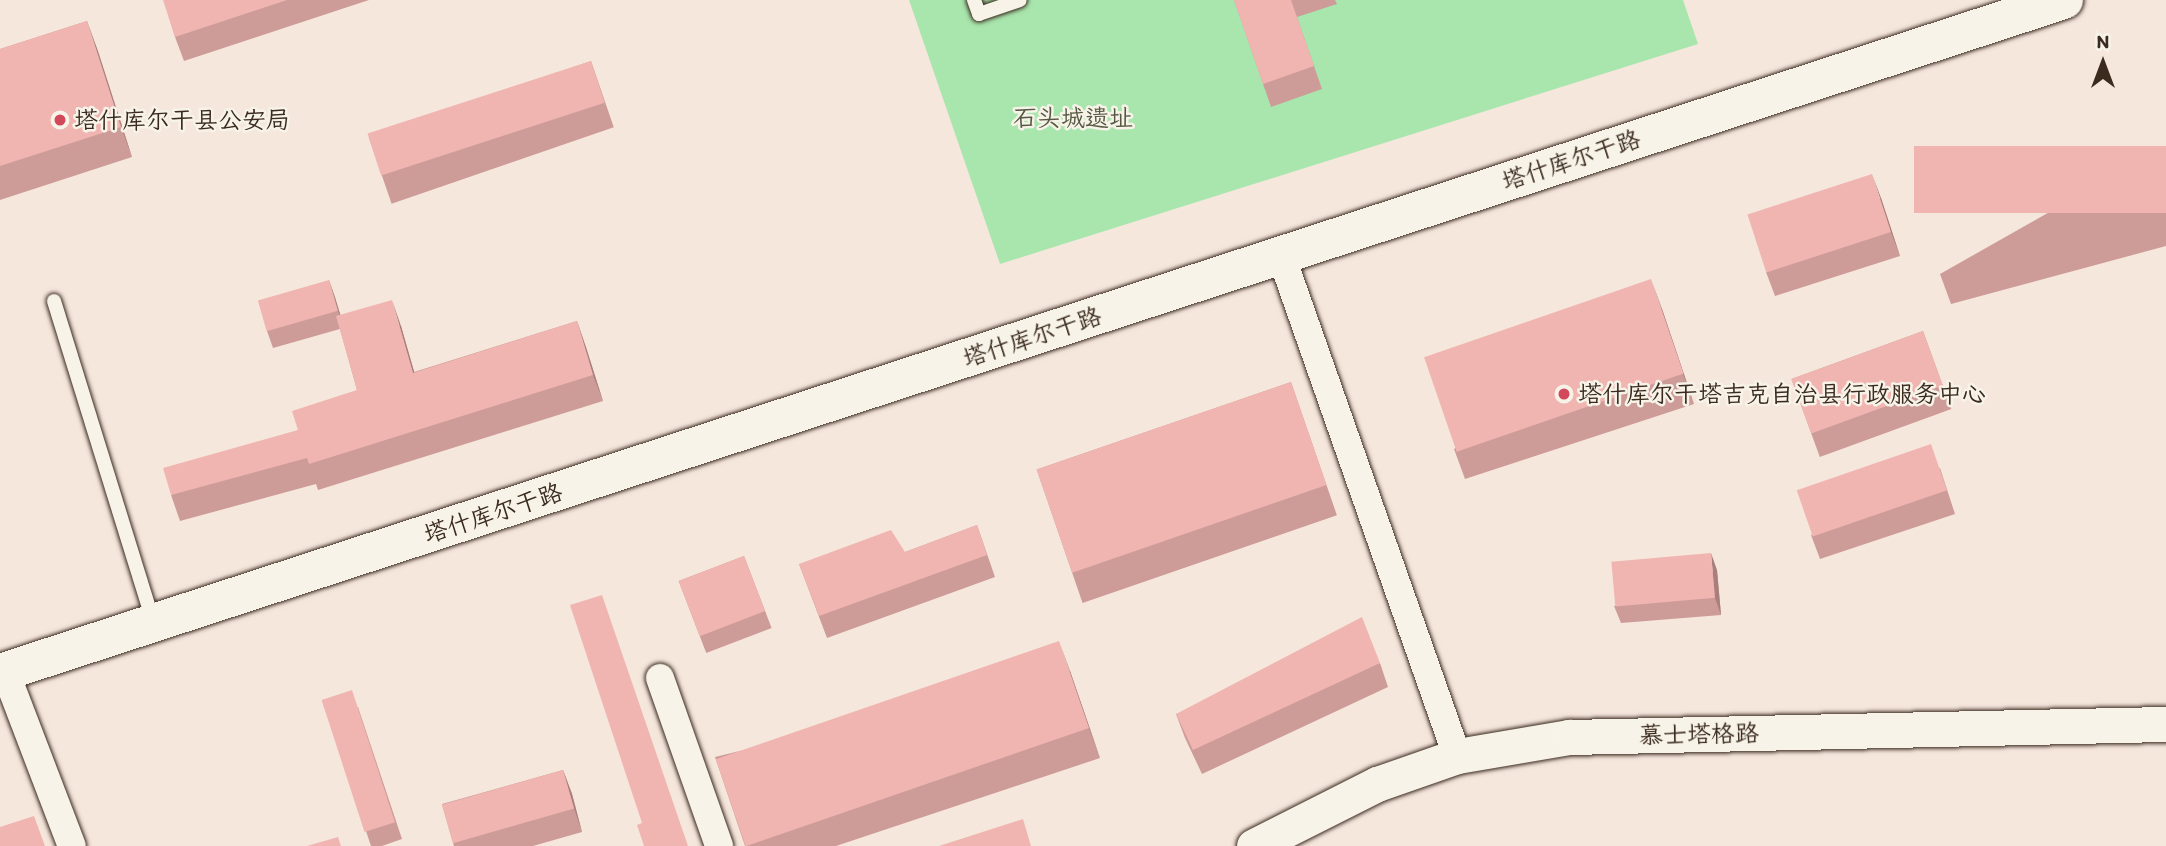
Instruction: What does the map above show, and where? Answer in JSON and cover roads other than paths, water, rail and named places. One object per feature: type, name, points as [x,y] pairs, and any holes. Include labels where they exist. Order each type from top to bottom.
[{"type":"main road","name":"塔什库尔干路","points":[[3,672],[2064,0]]},
{"type":"street","points":[[1281,255],[1457,756]]},
{"type":"street","points":[[3,672],[72,846]]},
{"type":"street","points":[[660,678],[719,846]]},
{"type":"street","name":"慕士塔格路","points":[[1254,846],[1377,784],[1457,756],[1569,737],[2166,724]]},
{"type":"lane","points":[[974,0],[979,14],[1020,0]]},
{"type":"lane","points":[[54,301],[153,623]]},
{"type":"place","name":"塔什库尔干县公安局","points":[[60,120]]},
{"type":"place","name":"塔什库尔干塔吉克自治县行政服务中心","points":[[1564,394]]},
{"type":"park label","name":"石头城遗址","points":[[1073,118]]}]
